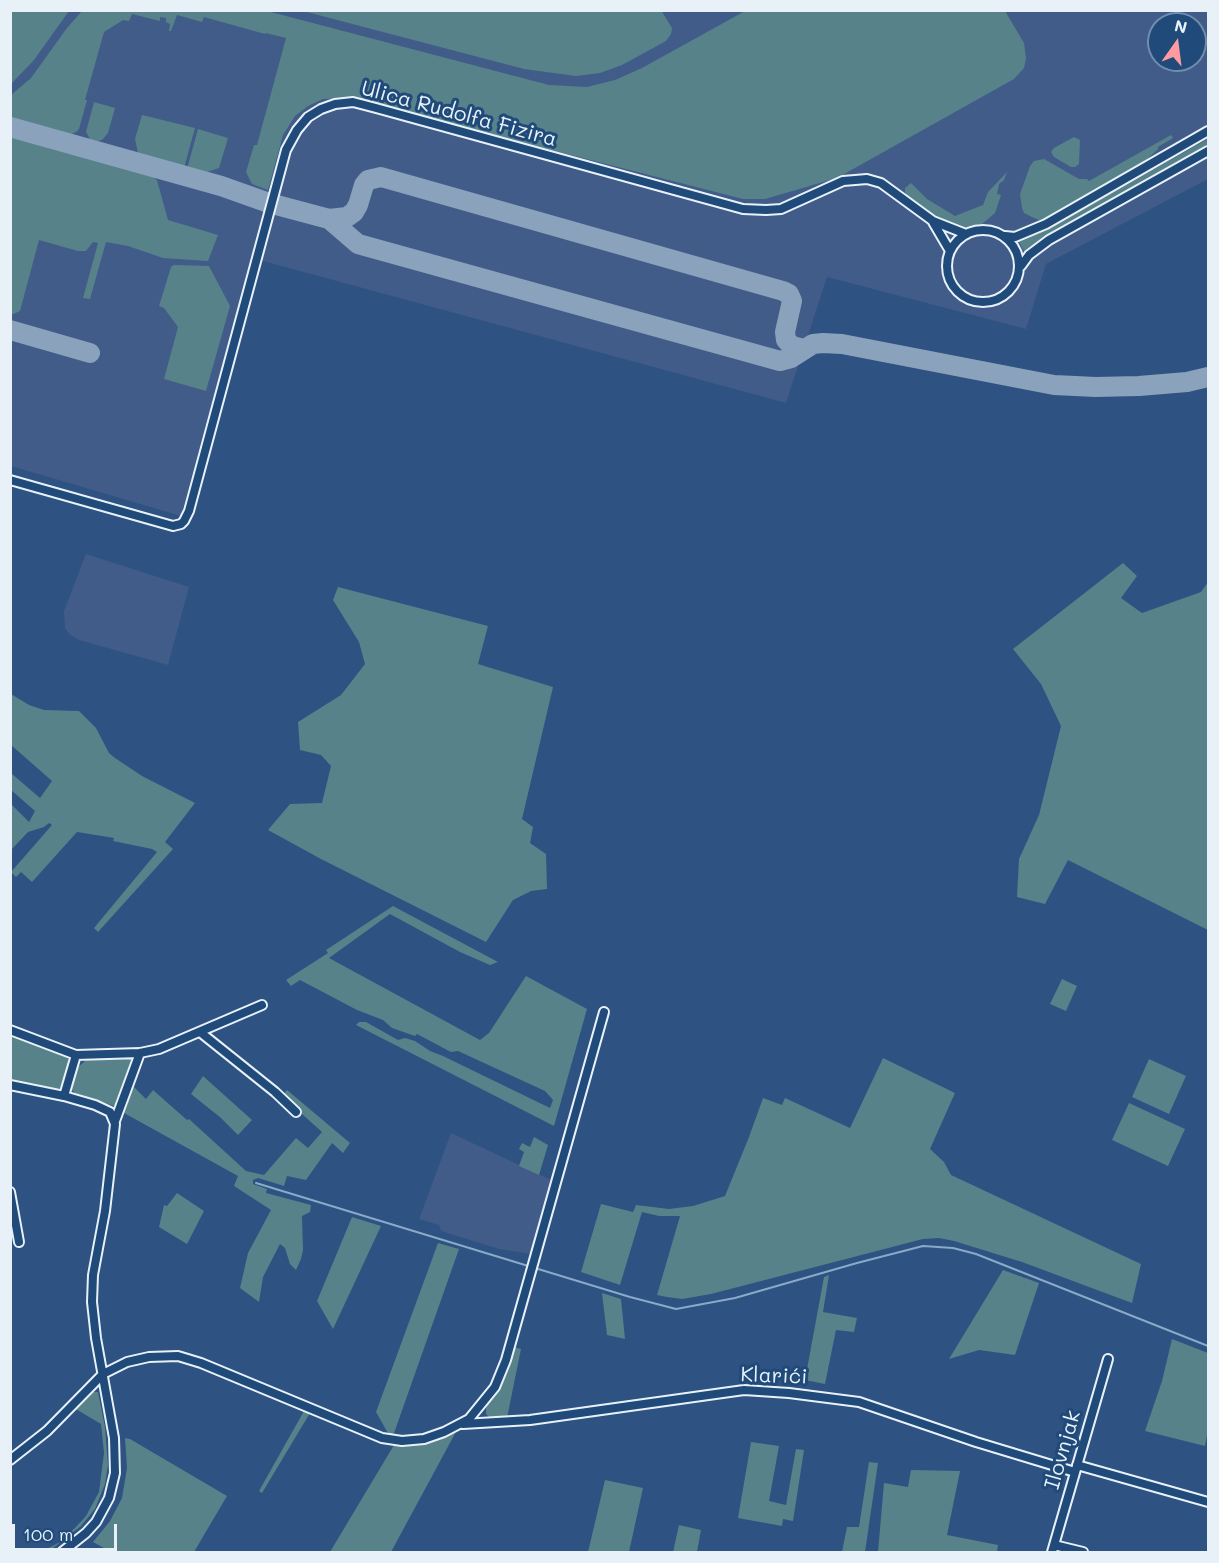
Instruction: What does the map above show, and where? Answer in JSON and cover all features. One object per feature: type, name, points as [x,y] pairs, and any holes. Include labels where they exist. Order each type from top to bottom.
[{"type":"street","name":"Ulica Rudolfa Fizira","points":[[10,480],[173,526],[184,521],[189,511],[286,150],[297,130],[308,117],[335,104],[353,102],[742,209],[781,209],[843,181],[867,179],[881,183],[933,220],[966,234],[984,229],[1015,237],[1046,224],[1209,131]]},
{"type":"street","name":"Ulica Rudolfa Fizira","points":[[933,220],[950,251],[947,270],[952,284],[961,295],[989,302],[1006,295],[1017,282],[1021,266],[1029,255],[1049,240],[1209,152]]},
{"type":"street","points":[[950,251],[954,244],[966,234]]},
{"type":"street","points":[[1005,236],[1017,252],[1021,266]]},
{"type":"street","points":[[10,1030],[76,1055],[140,1053],[159,1049],[262,1005]]},
{"type":"street","points":[[10,1460],[48,1431],[103,1374],[138,1358],[178,1356],[201,1363],[382,1438],[402,1441],[424,1438],[462,1424],[478,1410],[495,1387],[506,1360],[604,1012]]},
{"type":"street","points":[[200,1032],[275,1092],[296,1112]]},
{"type":"street","points":[[62,1552],[96,1522],[104,1509],[115,1473],[114,1438],[94,1318],[92,1289],[105,1211],[115,1121],[140,1053]]},
{"type":"street","points":[[64,1096],[76,1055]]},
{"type":"street","points":[[10,1085],[64,1096],[102,1108],[110,1112],[115,1121]]},
{"type":"street","points":[[10,1192],[19,1242]]},
{"type":"street","name":"Ilovnjak","points":[[1053,1549],[1108,1359]]},
{"type":"street","name":"Klarići","points":[[462,1424],[540,1418],[744,1390],[770,1391],[860,1402],[976,1442],[1209,1502]]},
{"type":"street","points":[[1053,1549],[1083,1552]]},
{"type":"shaded area","points":[[10,11],[1208,11],[1208,179],[1046,264],[1026,329],[827,277],[786,403],[252,258],[181,516],[11,466]]},
{"type":"shaded area","points":[[86,554],[189,587],[168,665],[79,640],[69,634],[65,628],[64,611]]},
{"type":"shaded area","points":[[451,1133],[551,1180],[532,1254],[499,1249],[441,1231],[439,1225],[419,1219]]},
{"type":"green space","points":[[11,10],[69,11],[34,60],[11,84]]},
{"type":"green space","points":[[661,10],[672,28],[666,41],[622,65],[600,73],[576,76],[524,69],[303,11]]},
{"type":"green space","points":[[82,11],[267,11],[549,85],[587,87],[615,80],[642,68],[745,11],[1005,11],[1024,43],[1026,58],[1024,68],[1014,79],[837,178],[765,199],[743,199],[348,98],[323,99],[308,106],[295,116],[283,135],[268,190],[252,184],[246,172],[254,145],[257,145],[286,38],[204,17],[202,22],[177,15],[169,31],[170,24],[166,22],[166,18],[160,17],[160,21],[132,14],[129,21],[123,20],[104,32],[79,129],[76,132],[62,135],[11,120],[11,95],[31,78]]},
{"type":"green space","points":[[94,102],[115,108],[108,133],[97,142],[91,141],[86,132]]},
{"type":"green space","points":[[142,115],[195,128],[184,168],[138,153],[135,139]]},
{"type":"green space","points":[[198,129],[228,138],[219,168],[204,173],[187,169]]},
{"type":"green space","points":[[11,135],[151,175],[157,180],[168,220],[218,235],[208,261],[163,258],[128,246],[106,242],[90,299],[83,298],[98,243],[93,242],[86,251],[78,251],[39,240],[20,311],[11,315]]},
{"type":"green space","points":[[1171,135],[1173,138],[1158,147],[1141,165],[1048,218],[1039,220],[1024,213],[1020,194],[1034,161],[1044,159],[1079,179],[1089,181]]},
{"type":"green space","points":[[1074,137],[1080,140],[1079,164],[1071,167],[1054,157],[1051,152]]},
{"type":"green space","points":[[1208,139],[1208,145],[1053,232],[1024,251],[1019,242],[1021,240],[1054,225]]},
{"type":"green space","points":[[1007,172],[1004,180],[999,184],[997,194],[1001,195],[995,213],[982,224],[964,229],[944,225],[908,199],[905,192],[905,188],[911,183],[927,199],[955,216],[983,205],[988,192]]},
{"type":"green space","points":[[174,265],[209,266],[230,306],[206,391],[164,379],[178,327],[164,308],[159,306],[171,267]]},
{"type":"green space","points":[[1123,563],[1137,576],[1121,598],[1142,613],[1201,592],[1208,582],[1208,930],[1068,860],[1045,904],[1017,897],[1019,859],[1039,815],[1061,726],[1041,684],[1013,649]]},
{"type":"green space","points":[[338,587],[488,626],[478,664],[553,687],[522,819],[533,827],[530,843],[546,854],[547,889],[531,891],[513,900],[486,942],[268,830],[290,804],[322,803],[331,766],[321,755],[300,750],[298,722],[341,695],[365,664],[359,642],[333,600]]},
{"type":"green space","points":[[11,694],[29,705],[44,710],[79,711],[96,728],[109,753],[115,758],[142,776],[195,803],[165,842],[173,849],[98,932],[94,928],[157,852],[113,841],[114,838],[77,832],[32,882],[21,872],[16,877],[11,872],[52,825],[49,823],[28,832],[11,850],[11,804],[29,822],[35,811],[11,790],[11,773],[40,798],[52,781],[11,745]]},
{"type":"green space","points":[[393,906],[498,962],[490,965],[460,952],[390,914],[329,958],[480,1040],[489,1033],[526,976],[587,1009],[554,1126],[356,1025],[359,1022],[366,1022],[398,1040],[405,1038],[415,1041],[430,1051],[550,1108],[553,1100],[545,1091],[458,1051],[451,1052],[417,1034],[415,1036],[392,1028],[383,1020],[357,1010],[300,980],[291,986],[286,980],[328,953],[326,950]]},
{"type":"green space","points":[[1062,979],[1077,986],[1066,1011],[1050,1004]]},
{"type":"green space","points":[[11,1033],[67,1057],[71,1064],[64,1085],[52,1091],[11,1081]]},
{"type":"green space","points":[[129,1057],[133,1062],[120,1101],[114,1106],[75,1093],[69,1087],[76,1069],[86,1060]]},
{"type":"green space","points":[[883,1058],[955,1093],[930,1149],[944,1162],[951,1175],[1141,1264],[1132,1303],[1022,1262],[939,1238],[923,1239],[711,1294],[682,1299],[667,1297],[657,1295],[680,1216],[659,1216],[642,1212],[620,1285],[581,1272],[601,1204],[633,1212],[636,1205],[669,1209],[693,1206],[725,1196],[763,1098],[782,1105],[785,1098],[850,1128]]},
{"type":"green space","points":[[1149,1059],[1186,1076],[1169,1114],[1132,1097]]},
{"type":"green space","points":[[203,1076],[252,1120],[238,1135],[191,1094]]},
{"type":"green space","points":[[132,1085],[146,1099],[153,1090],[246,1171],[264,1175],[296,1138],[308,1148],[322,1132],[282,1096],[287,1090],[350,1143],[343,1153],[332,1143],[306,1180],[287,1176],[284,1186],[258,1178],[253,1180],[253,1184],[267,1189],[266,1193],[311,1205],[310,1212],[302,1216],[303,1250],[296,1270],[290,1264],[285,1248],[280,1244],[263,1277],[259,1302],[240,1288],[248,1253],[271,1210],[234,1186],[238,1176],[124,1113],[126,1105],[124,1104]]},
{"type":"green space","points":[[1129,1103],[1185,1129],[1168,1166],[1112,1140]]},
{"type":"green space","points":[[534,1137],[548,1145],[539,1175],[519,1166],[524,1152],[519,1149],[522,1143],[530,1147]]},
{"type":"green space","points":[[177,1193],[204,1211],[187,1244],[159,1227],[164,1205],[167,1206]]},
{"type":"green space","points":[[352,1217],[381,1226],[333,1329],[317,1301]]},
{"type":"green space","points":[[438,1243],[459,1249],[393,1436],[389,1435],[376,1412]]},
{"type":"green space","points":[[1003,1270],[1039,1283],[1015,1355],[979,1350],[949,1359]]},
{"type":"green space","points":[[829,1275],[823,1312],[857,1318],[854,1332],[836,1330],[825,1384],[805,1380],[824,1277]]},
{"type":"green space","points":[[602,1293],[621,1299],[625,1339],[607,1335]]},
{"type":"green space","points":[[1172,1339],[1208,1353],[1208,1430],[1205,1446],[1145,1431],[1162,1381]]},
{"type":"green space","points":[[514,1347],[521,1349],[507,1418],[490,1418],[486,1414],[486,1408],[501,1383]]},
{"type":"green space","points":[[90,1392],[98,1392],[105,1427],[108,1465],[105,1484],[95,1509],[81,1526],[48,1552],[41,1552],[60,1542],[66,1532],[75,1528],[86,1516],[99,1492],[104,1453],[101,1424],[74,1408]]},
{"type":"green space","points":[[304,1411],[310,1413],[262,1493],[259,1491]]},
{"type":"green space","points":[[457,1430],[391,1552],[330,1552],[394,1445],[426,1442]]},
{"type":"green space","points":[[125,1438],[227,1496],[194,1552],[111,1552],[93,1542],[110,1521],[122,1498],[127,1468]]},
{"type":"green space","points":[[751,1442],[779,1446],[769,1501],[786,1505],[796,1449],[804,1450],[793,1521],[783,1519],[782,1526],[738,1518]]},
{"type":"green space","points":[[869,1462],[878,1463],[865,1552],[842,1552],[847,1527],[859,1527]]},
{"type":"green space","points":[[911,1470],[960,1471],[947,1535],[998,1545],[997,1552],[878,1552],[884,1483],[908,1487]]},
{"type":"green space","points":[[605,1480],[643,1488],[629,1552],[588,1552]]},
{"type":"green space","points":[[679,1525],[701,1530],[697,1552],[673,1552]]},
{"type":"waterway","points":[[256,1183],[676,1309],[735,1298],[923,1246],[953,1248],[976,1254],[1208,1346]]},
{"type":"taxiway","points":[[10,127],[329,219],[358,244],[780,361],[791,358],[813,344],[823,343],[842,344],[1054,385],[1139,386],[1187,382],[1208,377]]},
{"type":"taxiway","points":[[329,219],[347,217],[354,212],[364,185],[368,180],[381,177],[783,291],[789,294],[792,301],[785,332],[786,340],[792,346],[804,349]]},
{"type":"taxiway","points":[[10,330],[90,353]]}]
